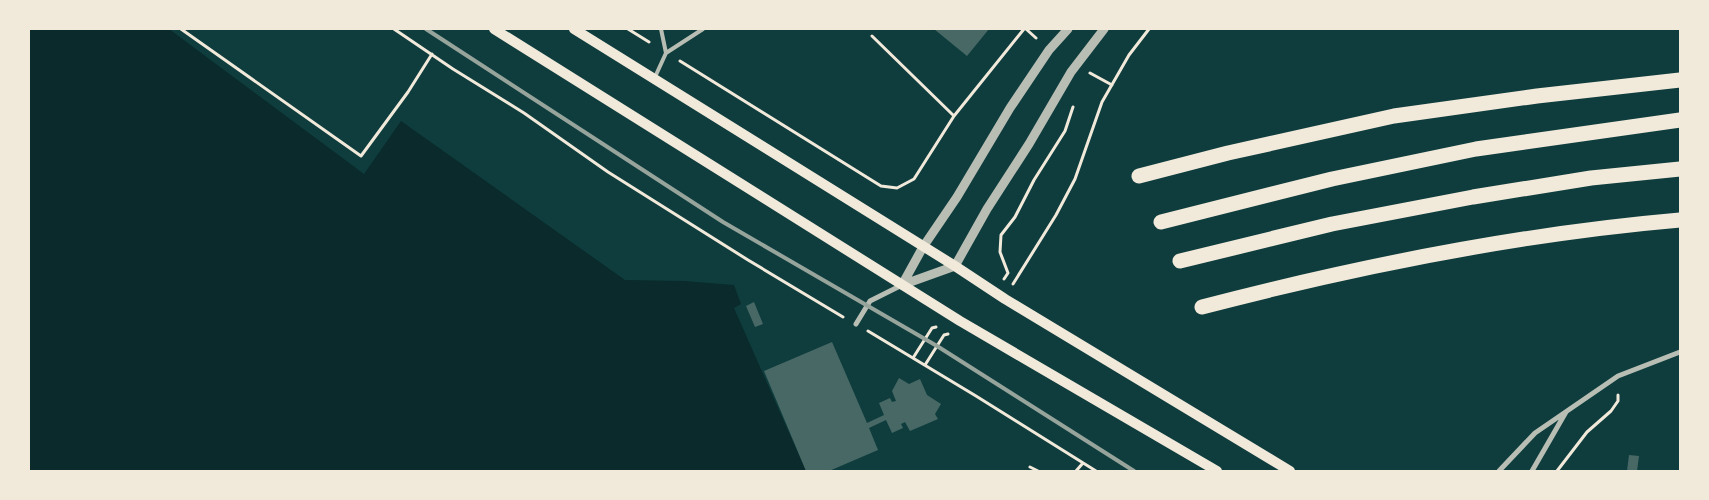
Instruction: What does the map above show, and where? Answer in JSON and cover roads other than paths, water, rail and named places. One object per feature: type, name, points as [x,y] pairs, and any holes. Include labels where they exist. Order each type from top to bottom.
[{"type":"highway","points":[[1139,176],[1228,152],[1394,116],[1537,96],[1680,80]]},
{"type":"highway","points":[[1161,222],[1332,179],[1476,148],[1680,120]]},
{"type":"highway","points":[[1180,261],[1332,224],[1473,197],[1591,178],[1680,169]]},
{"type":"highway","points":[[1202,307],[1273,288],[1407,259],[1533,237],[1628,224],[1680,220]]},
{"type":"main road","points":[[494,29],[972,328],[1217,471]]},
{"type":"main road","points":[[574,29],[1005,299],[1290,471]]},
{"type":"street","points":[[902,285],[923,247],[957,197],[1010,108],[1049,50],[1068,29]]},
{"type":"street","points":[[856,324],[870,301],[902,285],[955,266],[987,209],[1029,144],[1071,72],[1104,29]]},
{"type":"street","points":[[1499,471],[1535,432],[1618,376],[1680,352]]},
{"type":"street","points":[[1532,471],[1568,409]]},
{"type":"lane","points":[[662,29],[666,53]]},
{"type":"lane","points":[[654,79],[666,53],[703,29]]},
{"type":"water","points":[[29,29],[169,29],[364,174],[401,121],[625,280],[685,281],[734,285],[741,304],[734,308],[806,471],[29,471]]},
{"type":"railway","points":[[426,29],[723,222],[937,346],[1134,471]]}]
